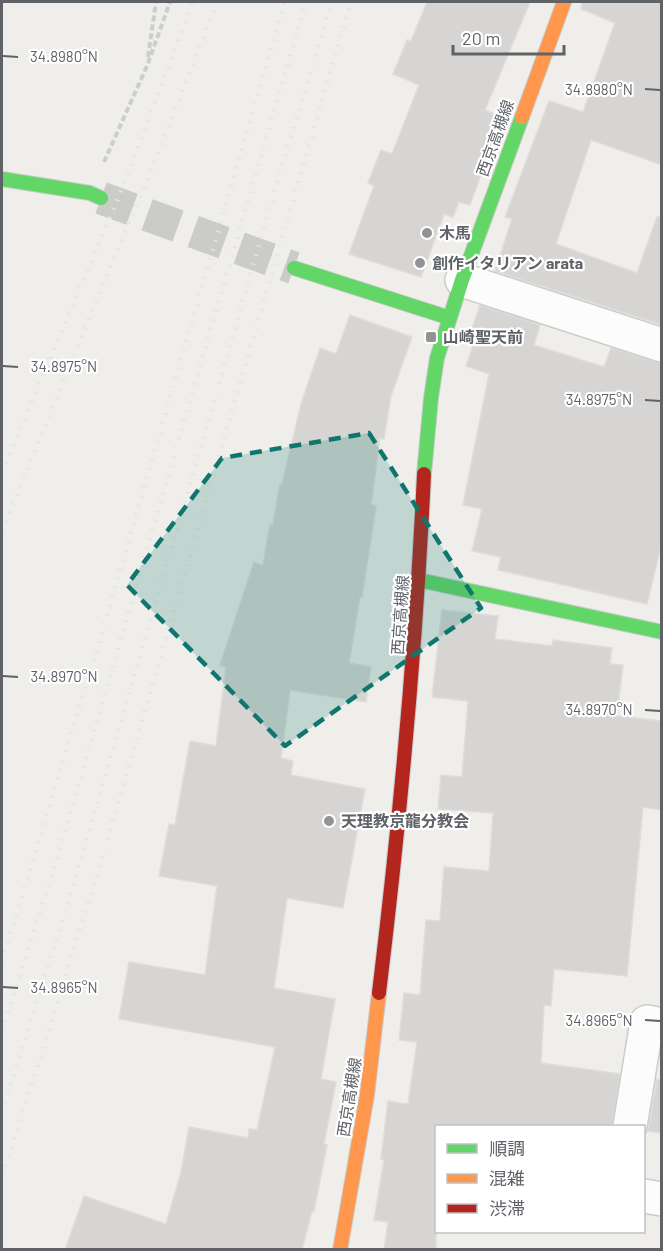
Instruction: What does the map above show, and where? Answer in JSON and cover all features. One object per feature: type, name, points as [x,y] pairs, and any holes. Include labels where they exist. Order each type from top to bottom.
[{"type":"main road","name":"西京高槻線","points":[[340,1250],[367,1095],[396,850],[419,580],[425,463],[437,358],[462,280],[564,2]]},
{"type":"main road","points":[[2,179],[96,196]]},
{"type":"main road","points":[[294,268],[450,318]]},
{"type":"main road","points":[[419,580],[662,632]]},
{"type":"street","points":[[462,280],[662,345]]},
{"type":"street","points":[[630,1125],[647,1022],[662,1025]]},
{"type":"street","points":[[645,1196],[662,1199]]},
{"type":"path","points":[[147,66],[156,2]]},
{"type":"path","points":[[96,196],[170,2]]},
{"type":"highlighted area","points":[[369,433],[481,608],[285,746],[127,585],[222,458]]},
{"type":"building","points":[[427,2],[530,2],[485,110],[502,117],[470,205],[459,202],[453,217],[444,214],[421,277],[349,254],[374,186],[368,183],[381,150],[392,154],[419,85],[393,74],[407,40],[411,41]]},
{"type":"building","points":[[582,2],[662,2],[662,165],[591,140],[556,244],[637,273],[657,217],[662,217],[662,325],[495,271],[512,219],[505,217],[549,101],[583,112],[615,23],[581,9]]},
{"type":"building","points":[[480,305],[540,325],[534,345],[604,367],[611,348],[662,363],[662,542],[647,604],[498,570],[501,557],[472,551],[482,509],[463,505],[489,374],[466,366],[478,331],[472,329]]},
{"type":"building","points":[[350,315],[412,337],[391,396],[384,439],[380,438],[371,505],[376,506],[349,663],[371,667],[366,702],[290,690],[281,758],[293,761],[291,775],[365,789],[343,908],[287,898],[274,988],[335,999],[321,1079],[336,1082],[314,1211],[312,1211],[302,1250],[65,1250],[84,1196],[166,1224],[181,1172],[189,1127],[248,1138],[249,1129],[257,1130],[275,1047],[119,1019],[129,962],[205,975],[217,886],[159,876],[169,824],[175,825],[190,741],[216,746],[226,667],[220,665],[254,562],[263,566],[270,524],[273,525],[280,484],[282,484],[301,404],[320,348],[336,354]]},
{"type":"building","points":[[442,610],[498,616],[495,639],[552,646],[553,640],[612,648],[610,664],[623,665],[617,716],[662,721],[662,810],[643,807],[627,976],[554,969],[551,1006],[544,1005],[541,1063],[620,1074],[612,1125],[435,1125],[436,1250],[384,1250],[388,1222],[374,1220],[384,1160],[381,1159],[388,1101],[408,1104],[417,1042],[399,1040],[404,993],[420,995],[426,920],[440,921],[444,867],[489,871],[493,813],[438,809],[441,775],[462,777],[468,701],[432,697]]},
{"type":"building","points":[[657,1079],[662,1080],[662,1133],[648,1131]]},
{"type":"tunnel","points":[[101,198],[294,268]]},
{"type":"railway","points":[[2,472],[122,189],[193,2]]},
{"type":"railway","points":[[2,531],[142,194],[217,2]]},
{"type":"railway","points":[[2,961],[95,656],[285,2]]},
{"type":"railway","points":[[2,1031],[50,881],[306,2]]},
{"type":"railway","points":[[2,1112],[73,886],[283,162],[332,2]]},
{"type":"railway","points":[[2,1175],[92,891],[351,2]]},
{"type":"traffic: fast","points":[[424,474],[437,358],[462,280],[522,117]]},
{"type":"traffic: fast","points":[[2,179],[90,193],[101,198]]},
{"type":"traffic: fast","points":[[294,268],[450,318]]},
{"type":"traffic: fast","points":[[419,580],[662,632]]},
{"type":"traffic: slow","points":[[522,117],[564,2]]},
{"type":"traffic: slow","points":[[340,1250],[367,1095],[379,993]]},
{"type":"traffic: jam","points":[[379,993],[406,734],[417,604],[424,474]]},
{"type":"place","name":"木馬","points":[[427,233]]},
{"type":"place","name":"創作イタリアン arata","points":[[420,263]]},
{"type":"place","name":"山崎聖天前","points":[[431,337]]},
{"type":"place","name":"天理教京龍分教会","points":[[329,821]]}]
